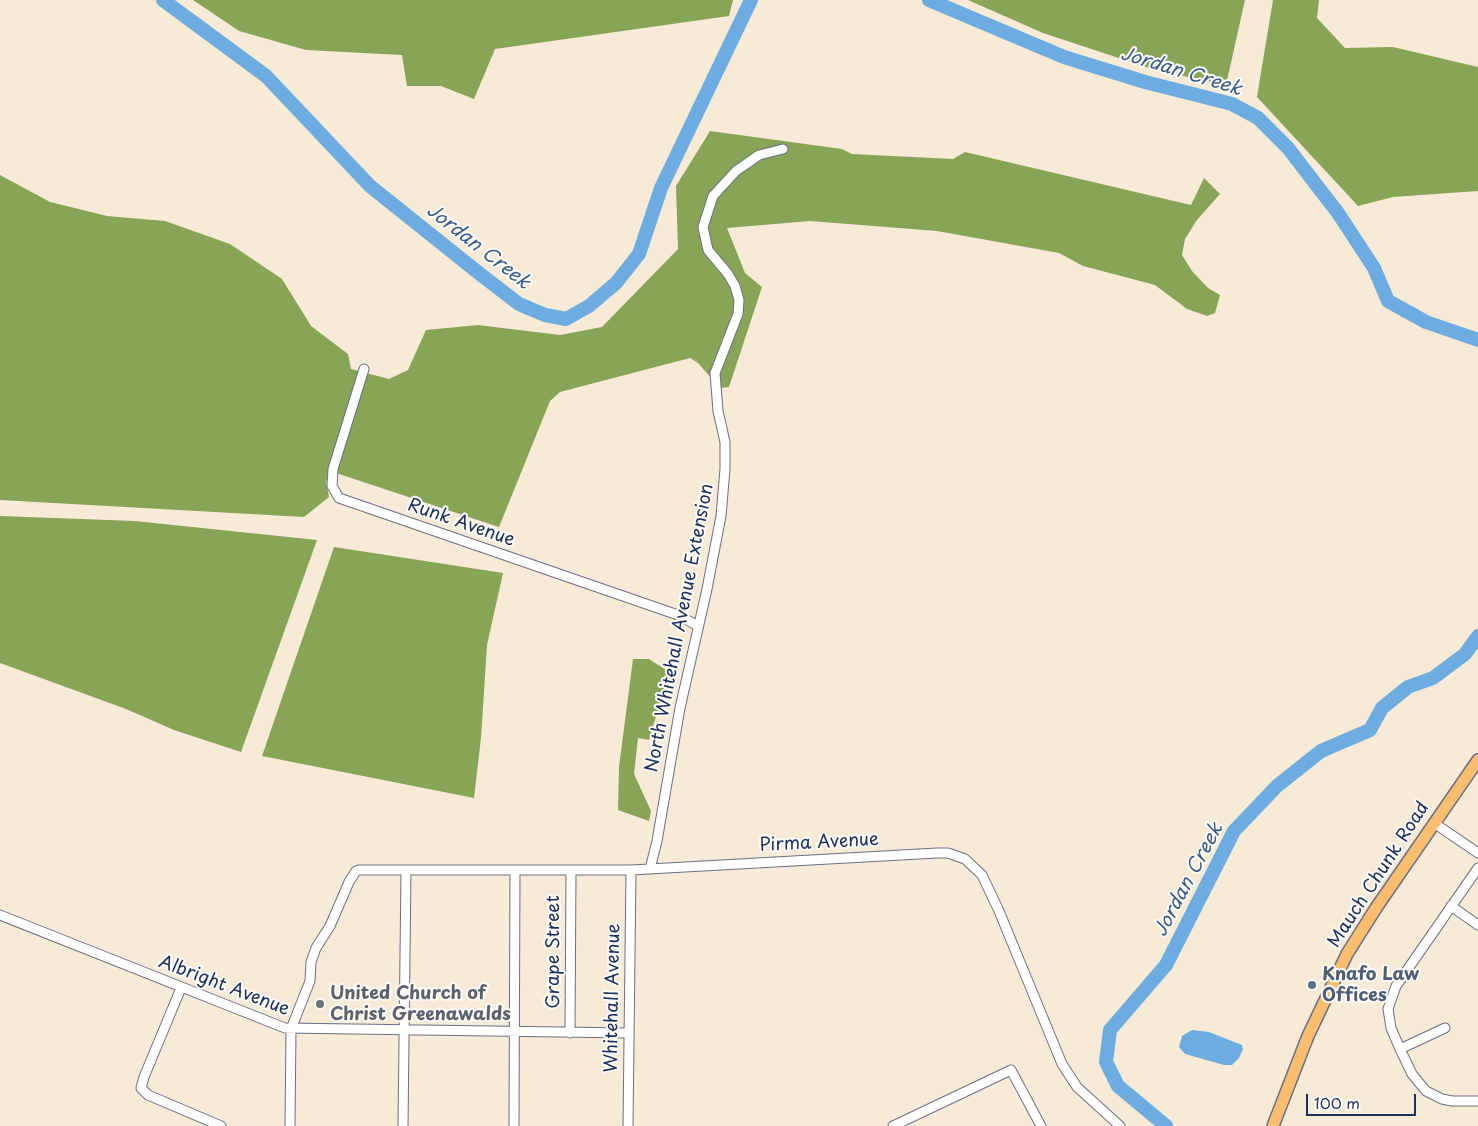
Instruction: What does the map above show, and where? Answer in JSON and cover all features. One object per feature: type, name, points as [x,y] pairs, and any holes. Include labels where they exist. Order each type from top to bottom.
[{"type":"main road","name":"Mauch Chunk Road","points":[[1273,1126],[1308,1036],[1348,954],[1376,908],[1478,760]]},
{"type":"street","name":"North Whitehall Avenue Extension","points":[[650,869],[657,841],[680,708],[719,528],[725,469],[725,442],[718,411],[715,373],[738,314],[735,286],[728,274],[708,250],[703,227],[713,196],[736,171],[759,155],[783,149]]},
{"type":"street","name":"Runk Avenue","points":[[364,369],[333,469],[332,486],[339,498],[678,615],[698,626]]},
{"type":"street","points":[[1434,823],[1478,853]]},
{"type":"street","name":"Pirma Avenue","points":[[290,1029],[310,980],[311,962],[316,948],[330,926],[349,882],[359,870],[631,870],[937,853],[956,855],[965,859],[978,870],[990,892],[1062,1064],[1084,1094],[1120,1126]]},
{"type":"street","points":[[1478,868],[1396,986],[1390,999],[1388,1019],[1412,1074],[1426,1090],[1442,1099],[1478,1101]]},
{"type":"street","points":[[403,1126],[406,870]]},
{"type":"street","name":"Whitehall Avenue","points":[[628,1126],[631,870]]},
{"type":"street","points":[[514,1126],[515,871]]},
{"type":"street","name":"Grape Street","points":[[570,1033],[571,871]]},
{"type":"street","points":[[1451,906],[1478,925]]},
{"type":"street","name":"Albright Avenue","points":[[0,915],[274,1025],[290,1029],[629,1033]]},
{"type":"street","points":[[180,988],[141,1088],[148,1096],[221,1126]]},
{"type":"street","points":[[1400,1049],[1445,1028]]},
{"type":"street","points":[[290,1029],[290,1126]]},
{"type":"street","points":[[893,1126],[1010,1070],[1041,1126]]},
{"type":"green space","points":[[193,0],[733,0],[729,16],[495,49],[474,99],[441,86],[407,86],[402,55],[306,50],[239,31]]},
{"type":"green space","points":[[968,0],[1245,0],[1226,85],[1155,70],[1043,33]]},
{"type":"green space","points":[[1273,0],[1319,0],[1317,18],[1345,48],[1393,47],[1478,67],[1478,191],[1393,197],[1358,206],[1257,97]]},
{"type":"green space","points":[[710,131],[842,149],[852,154],[953,159],[965,152],[1191,205],[1204,178],[1220,194],[1197,220],[1185,239],[1182,255],[1192,271],[1208,288],[1220,295],[1215,313],[1207,316],[1187,309],[1155,285],[1083,266],[1059,253],[937,231],[810,221],[727,228],[745,273],[762,287],[729,387],[720,388],[698,363],[690,358],[560,392],[550,401],[499,527],[330,471],[326,482],[329,497],[304,517],[0,500],[0,175],[50,202],[107,216],[165,221],[230,244],[282,279],[311,326],[348,354],[351,369],[389,379],[408,370],[426,330],[478,325],[560,335],[602,327],[678,249],[676,186]]},
{"type":"green space","points":[[0,516],[135,521],[317,540],[241,752],[174,730],[126,709],[0,663]]},
{"type":"green space","points":[[334,547],[503,573],[487,645],[481,738],[474,798],[262,756]]},
{"type":"green space","points":[[633,659],[649,659],[669,672],[649,740],[638,738],[634,774],[651,811],[649,821],[618,810],[619,767]]},
{"type":"water","points":[[1192,1030],[1209,1032],[1242,1045],[1243,1049],[1239,1058],[1232,1065],[1224,1065],[1185,1054],[1179,1047],[1182,1036]]},
{"type":"waterway","name":"Jordan Creek","points":[[163,0],[266,76],[370,186],[480,274],[519,304],[545,315],[566,319],[589,306],[616,283],[639,254],[661,188],[751,0]]},
{"type":"waterway","name":"Jordan Creek","points":[[929,0],[1064,57],[1145,82],[1232,104],[1258,118],[1288,148],[1338,213],[1374,268],[1388,301],[1426,322],[1478,340]]},
{"type":"waterway","name":"Jordan Creek","points":[[1166,1126],[1118,1086],[1106,1062],[1110,1030],[1166,965],[1234,831],[1277,786],[1321,751],[1370,730],[1382,708],[1408,687],[1433,678],[1465,654],[1478,636]]},
{"type":"place","name":"Knafo Law Offices","points":[[1312,985]]},
{"type":"place","name":"United Church of Christ Greenawalds","points":[[320,1004]]}]
